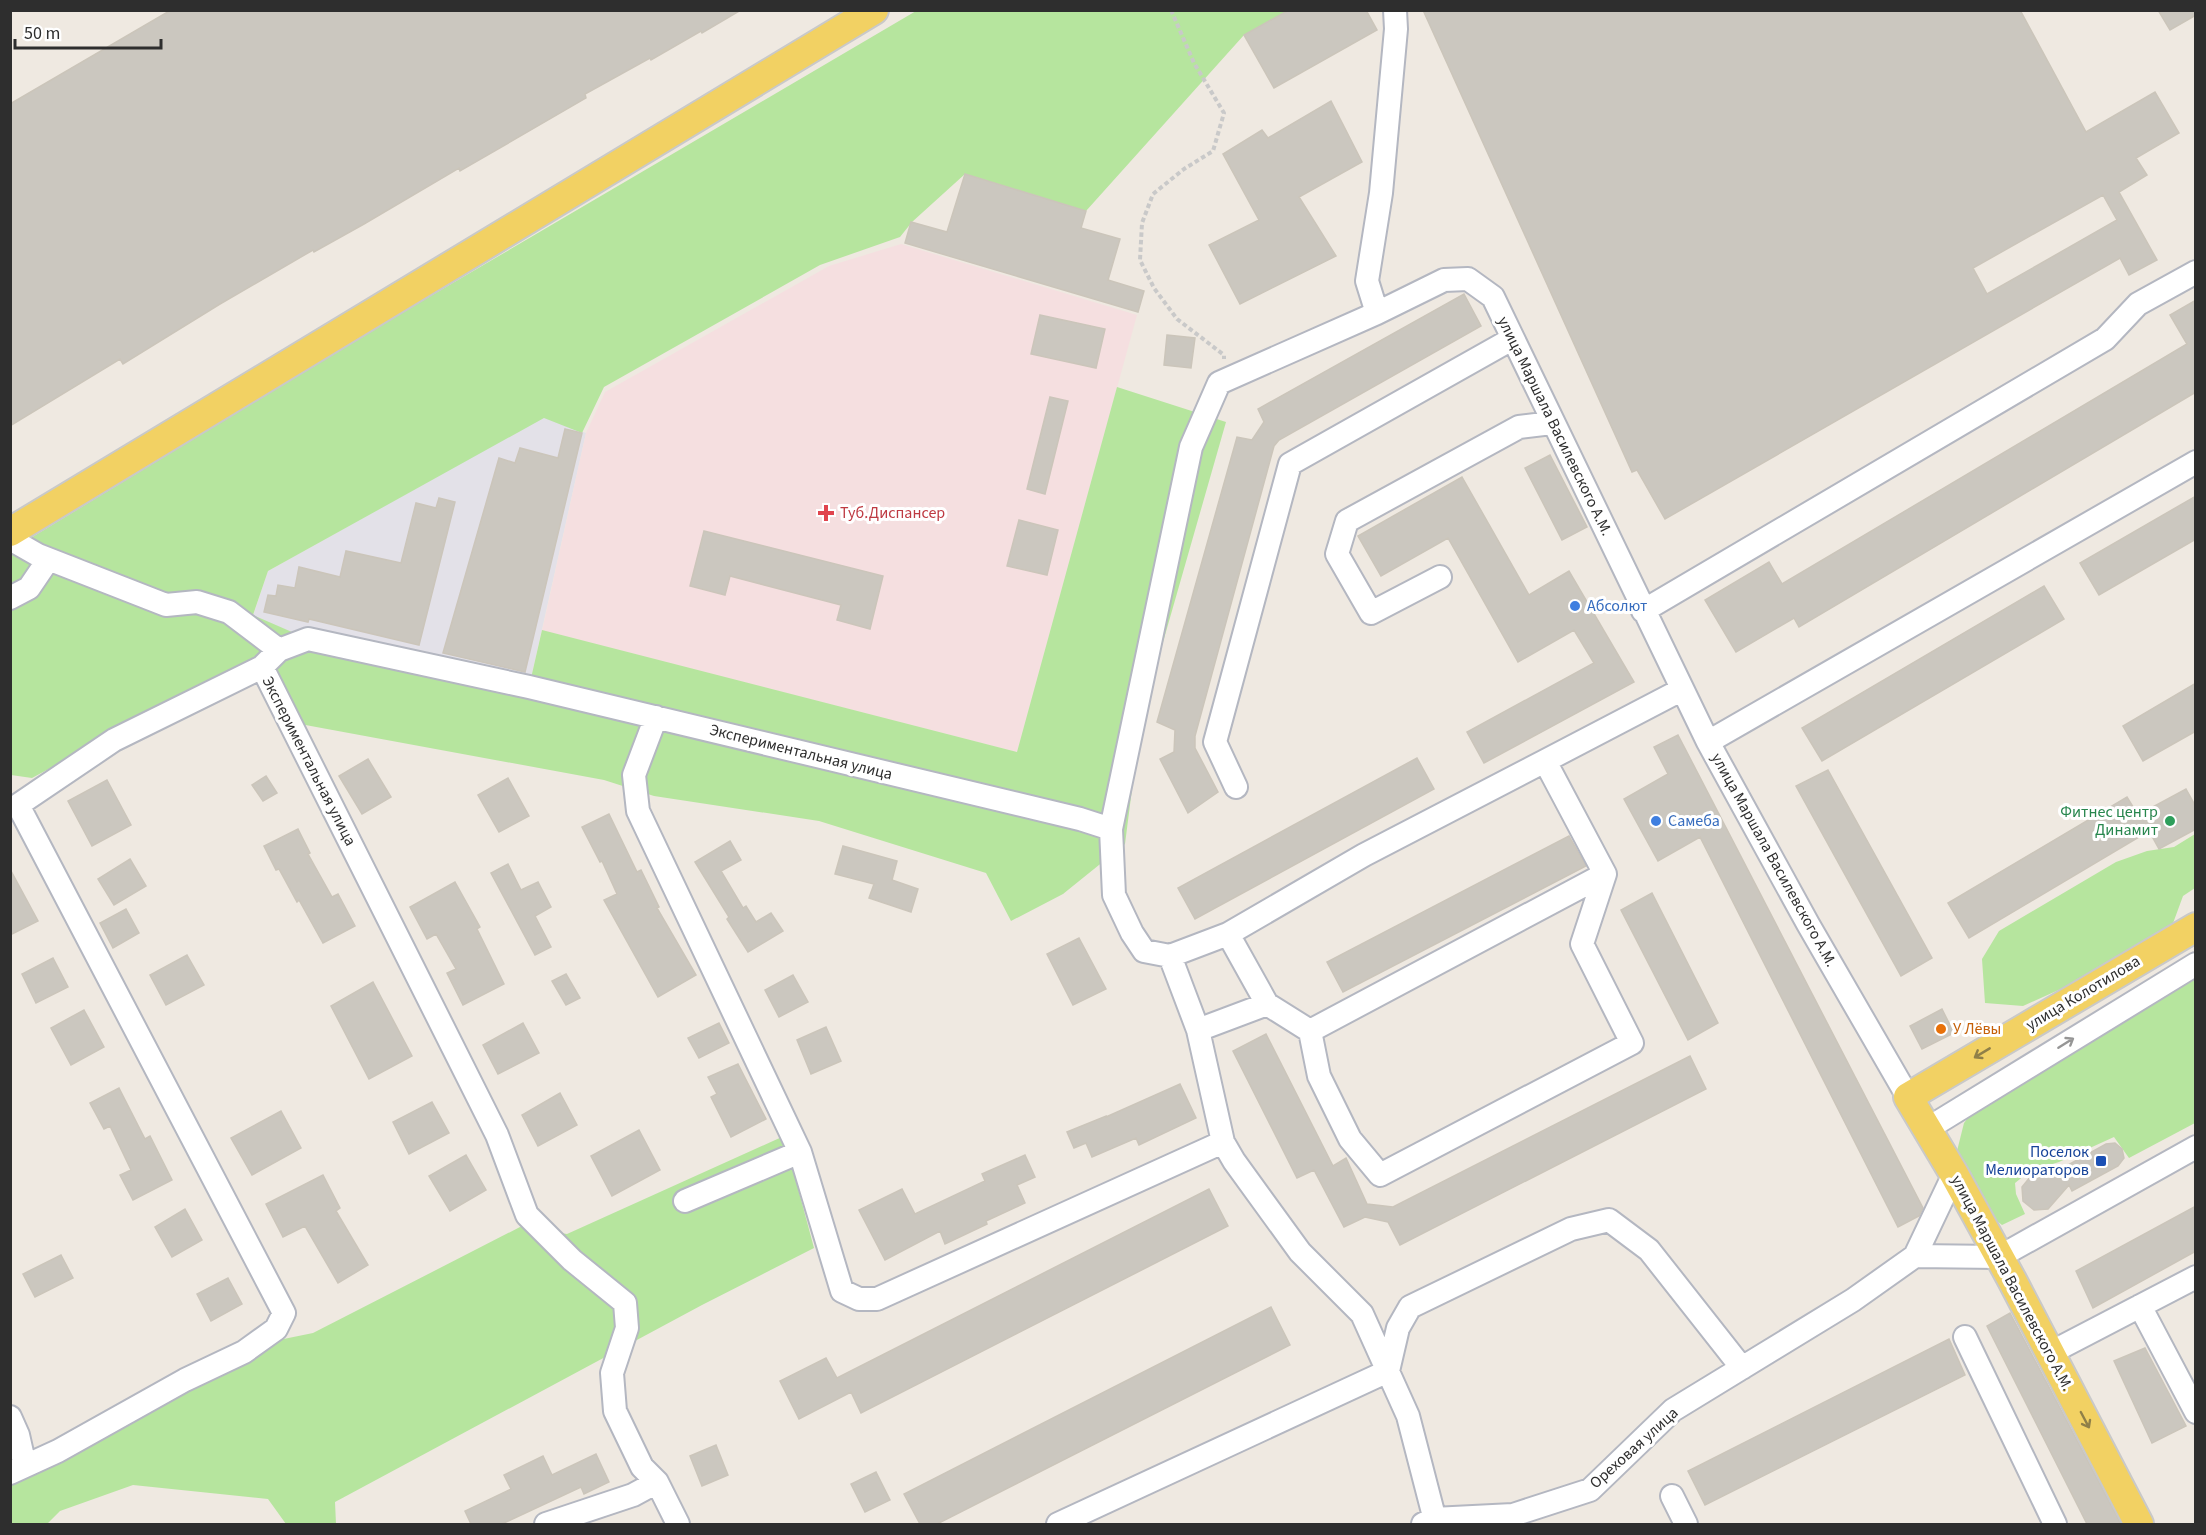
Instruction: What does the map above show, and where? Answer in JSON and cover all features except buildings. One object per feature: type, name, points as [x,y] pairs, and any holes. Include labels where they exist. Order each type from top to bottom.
[{"type":"main road","points":[[10,532],[874,10]]},
{"type":"main road","name":"улица Колотилова","points":[[1908,1097],[2196,927]]},
{"type":"main road","name":"улица Маршала Василевского А.М.","points":[[1908,1097],[1954,1174],[1999,1257],[2139,1524]]},
{"type":"street","points":[[1377,313],[1368,280],[1381,193],[1396,29],[1395,10]]},
{"type":"street","points":[[1643,611],[2105,339],[2138,304],[2196,272]]},
{"type":"street","name":"улица Маршала Василевского А.М.","points":[[1219,383],[1377,313],[1444,280],[1468,279],[1493,297],[1681,690],[1808,924],[1908,1097]]},
{"type":"street","points":[[1236,787],[1215,742],[1290,464],[1512,339]]},
{"type":"street","points":[[1219,383],[1191,447],[1111,829],[1114,895],[1132,933],[1144,951],[1170,956],[1228,934],[1364,855],[1681,690]]},
{"type":"street","points":[[1519,427],[1540,398]]},
{"type":"street","points":[[1440,577],[1371,613],[1337,554],[1347,520],[1519,427],[1552,423]]},
{"type":"street","points":[[1708,742],[2196,462]]},
{"type":"street","points":[[10,538],[48,560],[166,605],[197,602],[229,612],[279,650]]},
{"type":"street","points":[[10,598],[29,588],[48,560]]},
{"type":"street","name":"Экспериментальная улица","points":[[678,1524],[657,1482],[642,1467],[615,1411],[612,1373],[627,1328],[625,1302],[572,1260],[527,1215],[497,1135],[262,667],[279,650],[308,639],[656,717],[1080,819],[1111,829]]},
{"type":"street","points":[[10,1417],[18,1435],[18,1470],[58,1451],[184,1380],[244,1352],[276,1329],[284,1313],[14,798],[114,740],[262,667]]},
{"type":"street","points":[[656,717],[634,775],[638,811],[800,1152],[842,1291],[860,1299],[877,1299],[1223,1142]]},
{"type":"street","points":[[1228,934],[1267,1004],[1310,1030],[1319,1076],[1324,1087],[1350,1139],[1380,1175],[1632,1043],[1582,944],[1605,874],[1545,761]]},
{"type":"street","points":[[1310,1030],[1605,874]]},
{"type":"street","points":[[1170,956],[1198,1030],[1223,1142],[1234,1161],[1300,1252],[1362,1314],[1408,1416],[1431,1523]]},
{"type":"street","name":"улица Колотилова","points":[[1927,1129],[2196,964]]},
{"type":"street","points":[[1198,1030],[1267,1004]]},
{"type":"street","points":[[1915,1256],[1999,1257],[2196,1147]]},
{"type":"street","points":[[685,1201],[800,1152]]},
{"type":"street","name":"Ореховая улица","points":[[1431,1523],[1513,1515],[1590,1490],[1673,1410],[1852,1300],[1915,1256],[1954,1174]]},
{"type":"street","points":[[1388,1371],[1398,1328],[1410,1307],[1571,1229],[1609,1220],[1649,1250],[1742,1368]]},
{"type":"street","points":[[2050,1353],[2196,1277]]},
{"type":"street","points":[[2140,1306],[2196,1412]]},
{"type":"street","points":[[1965,1337],[2055,1524]]},
{"type":"street","points":[[1058,1524],[1388,1371]]},
{"type":"street","points":[[546,1524],[633,1495],[657,1482]]},
{"type":"street","points":[[1672,1496],[1686,1524]]},
{"type":"path","points":[[1171,10],[1194,63],[1224,113],[1214,151],[1184,169],[1152,194],[1142,223],[1140,260],[1154,288],[1177,319],[1224,356],[1219,383]]},
{"type":"shaded area","name":"Туб.Диспансер","points":[[901,244],[1137,315],[1017,752],[542,631],[586,433],[605,392],[829,266]]},
{"type":"shaded area","points":[[544,417],[586,433],[529,687],[308,639],[253,616],[268,571]]},
{"type":"green space","points":[[916,11],[1289,11],[1244,35],[1086,211],[965,174],[912,222],[900,237],[820,265],[604,387],[582,433],[544,418],[268,571],[253,615],[308,639],[529,687],[542,630],[1017,752],[1117,387],[1226,422],[1141,719],[1125,844],[1063,894],[1011,921],[986,873],[819,821],[654,796],[604,780],[300,724],[238,667],[32,778],[11,775],[11,550],[354,341]]},
{"type":"green space","points":[[2195,834],[2195,888],[2183,896],[2172,926],[2105,969],[2023,1006],[1985,1003],[1982,959],[1999,931],[2116,862],[2147,851],[2174,847]]},
{"type":"green space","points":[[2195,979],[2195,1123],[2129,1158],[2114,1137],[2059,1162],[2030,1171],[2015,1183],[2016,1194],[2025,1214],[2002,1225],[1992,1217],[1969,1178],[1957,1151],[1964,1123],[1974,1110]]},
{"type":"green space","points":[[784,1136],[814,1248],[702,1305],[335,1502],[336,1524],[286,1524],[268,1499],[133,1485],[60,1511],[47,1524],[11,1524],[11,1468],[269,1342],[313,1333],[520,1227],[567,1234]]},
{"type":"place","name":"Туб.Диспансер","points":[[826,513]]},
{"type":"place","name":"Абсолют","points":[[1575,606]]},
{"type":"place","name":"Самеба","points":[[1656,821]]},
{"type":"place","name":"Фитнес центр Динамит","points":[[2170,821]]},
{"type":"place","name":"У Лёвы","points":[[1941,1029]]},
{"type":"place","name":"Поселок Мелиораторов","points":[[2101,1161]]}]
